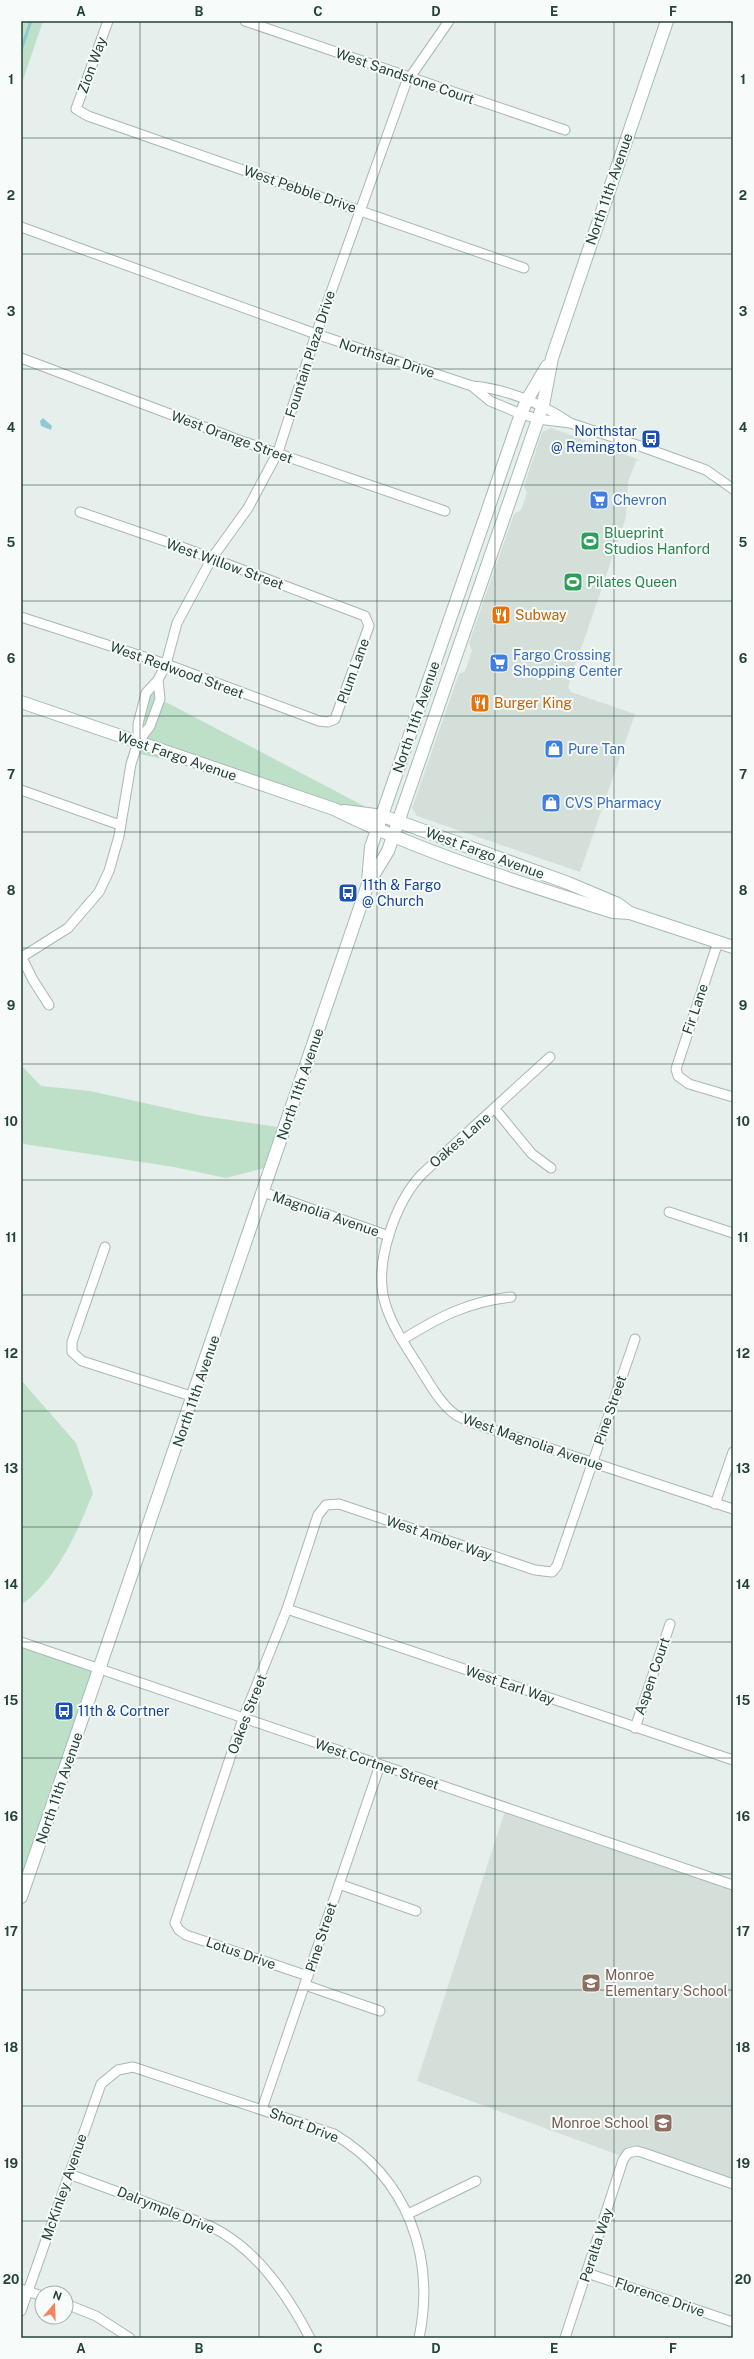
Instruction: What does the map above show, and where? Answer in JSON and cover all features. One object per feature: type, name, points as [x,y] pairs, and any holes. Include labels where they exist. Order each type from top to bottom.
[{"type":"main road","name":"North 11th Avenue","points":[[21,1897],[101,1669],[368,884],[388,851],[392,836],[456,658],[543,405],[552,358],[667,21]]},
{"type":"main road","name":"North 11th Avenue","points":[[368,884],[371,847],[378,831],[472,551],[521,414],[527,400],[552,358]]},
{"type":"main road","name":"North 11th Avenue","points":[[456,658],[450,635],[473,570],[472,551]]},
{"type":"main road","name":"West Fargo Avenue","points":[[21,702],[334,809],[378,831],[565,897],[613,912],[630,913],[733,947]]},
{"type":"main road","name":"West Fargo Avenue","points":[[334,809],[383,816],[398,821],[568,883],[618,904],[630,913]]},
{"type":"street","name":"Zion Way","points":[[76,109],[108,21]]},
{"type":"street","name":"West Sandstone Court","points":[[245,21],[565,130]]},
{"type":"street","name":"Fountain Plaza Drive","points":[[21,957],[68,928],[99,892],[109,871],[120,825],[131,764],[138,742],[138,724],[146,693],[158,680],[166,664],[177,623],[212,558],[248,508],[278,454],[316,334],[406,83],[449,21]]},
{"type":"street","name":"West Pebble Drive","points":[[76,109],[88,116],[524,268]]},
{"type":"street","name":"Northstar Drive","points":[[21,227],[316,334],[472,386],[490,387],[543,405],[570,423]]},
{"type":"street","name":"West Orange Street","points":[[21,358],[163,413],[445,511]]},
{"type":"street","name":"Northstar Drive","points":[[472,386],[490,401],[521,414],[538,419],[570,423],[706,470],[733,489]]},
{"type":"street","name":"West Willow Street","points":[[80,512],[212,558],[351,610],[368,619]]},
{"type":"street","name":"West Redwood Street","points":[[21,617],[166,664],[319,721],[332,722]]},
{"type":"street","name":"Plum Lane","points":[[332,722],[339,710],[359,657],[369,626],[368,619]]},
{"type":"street","name":"Fountain Plaza Drive","points":[[138,742],[150,726],[160,699],[158,680]]},
{"type":"street","points":[[21,790],[120,825]]},
{"type":"street","name":"Fir Lane","points":[[718,942],[676,1069],[678,1076],[689,1084],[733,1098]]},
{"type":"street","points":[[21,957],[33,980],[49,1005]]},
{"type":"street","name":"Oakes Lane","points":[[389,1236],[406,1194],[411,1186],[550,1057]]},
{"type":"street","points":[[495,1109],[532,1154],[551,1168]]},
{"type":"street","name":"Magnolia Avenue","points":[[263,1192],[389,1236]]},
{"type":"street","points":[[669,1212],[733,1233]]},
{"type":"street","name":"West Magnolia Avenue","points":[[389,1236],[382,1271],[383,1294],[391,1319],[402,1340],[446,1406],[456,1416],[476,1424],[733,1509]]},
{"type":"street","points":[[105,1247],[72,1342],[72,1352],[82,1361],[194,1397]]},
{"type":"street","points":[[402,1340],[441,1316],[474,1305],[511,1298]]},
{"type":"street","name":"Pine Street","points":[[552,1572],[556,1566],[635,1339]]},
{"type":"street","points":[[715,1504],[733,1452]]},
{"type":"street","name":"West Amber Way","points":[[326,1505],[339,1504],[535,1570],[552,1572]]},
{"type":"street","name":"Oakes Street","points":[[175,1926],[176,1917],[243,1719],[287,1609],[318,1515],[326,1505]]},
{"type":"street","name":"West Earl Way","points":[[287,1609],[733,1760]]},
{"type":"street","name":"Aspen Court","points":[[635,1728],[670,1624]]},
{"type":"street","name":"West Cortner Street","points":[[21,1642],[380,1766],[733,1885]]},
{"type":"street","name":"Pine Street","points":[[262,2109],[380,1766]]},
{"type":"street","points":[[339,1884],[416,1910]]},
{"type":"street","name":"Lotus Drive","points":[[175,1926],[186,1935],[307,1981],[380,2012]]},
{"type":"street","name":"Short Drive","points":[[118,2070],[133,2067],[142,2069],[323,2129],[343,2139],[378,2171],[398,2197],[408,2214],[424,2278],[424,2311],[419,2338]]},
{"type":"street","name":"McKinley Avenue","points":[[21,2311],[24,2290],[70,2174],[101,2084],[118,2070]]},
{"type":"street","name":"Peralta Way","points":[[565,2338],[623,2160],[628,2153],[638,2151],[733,2184]]},
{"type":"street","name":"Dalrymple Drive","points":[[70,2174],[210,2226],[230,2238],[266,2270],[279,2287],[310,2338]]},
{"type":"street","points":[[408,2214],[476,2180]]},
{"type":"street","name":"Florence Drive","points":[[587,2272],[733,2322]]},
{"type":"street","points":[[24,2290],[34,2293]]},
{"type":"street","points":[[74,2307],[96,2316],[130,2338]]},
{"type":"shaded area","points":[[551,428],[640,460],[636,461],[628,482],[626,517],[568,687],[571,692],[635,714],[580,872],[417,816],[412,808],[459,674],[465,671],[472,650],[469,643],[514,514],[521,510],[527,493],[524,486],[542,432]]},
{"type":"shaded area","name":"Monroe Elementary School","points":[[506,1808],[733,1885],[733,2184],[644,2153],[624,2157],[417,2081]]},
{"type":"green space","points":[[21,21],[43,21],[21,86]]},
{"type":"green space","points":[[158,680],[160,699],[383,816],[398,821],[392,836],[200,767],[135,753],[131,764],[129,753],[146,693]]},
{"type":"green space","points":[[21,1065],[41,1086],[90,1091],[203,1116],[285,1128],[272,1166],[226,1178],[174,1167],[24,1144],[21,1141]]},
{"type":"green space","points":[[21,1380],[76,1443],[93,1493],[73,1539],[55,1569],[34,1594],[21,1605]]},
{"type":"green space","points":[[21,1642],[101,1669],[21,1897]]},
{"type":"water","points":[[43,418],[52,426],[51,430],[41,426],[40,421]]},
{"type":"waterway","points":[[21,50],[31,21]]},
{"type":"place","name":"Northstar @ Remington","points":[[651,439]]},
{"type":"place","name":"Chevron","points":[[599,500]]},
{"type":"place","name":"Blueprint Studios Hanford","points":[[590,541]]},
{"type":"place","name":"Pilates Queen","points":[[573,582]]},
{"type":"place","name":"Subway","points":[[501,615]]},
{"type":"place","name":"Fargo Crossing Shopping Center","points":[[499,663]]},
{"type":"place","name":"Burger King","points":[[480,703]]},
{"type":"place","name":"Pure Tan","points":[[554,749]]},
{"type":"place","name":"CVS Pharmacy","points":[[551,803]]},
{"type":"place","name":"11th & Fargo @ Church","points":[[348,893]]},
{"type":"place","name":"11th & Cortner","points":[[64,1711]]},
{"type":"place","name":"Monroe Elementary School","points":[[591,1983]]},
{"type":"place","name":"Monroe School","points":[[663,2123]]}]
